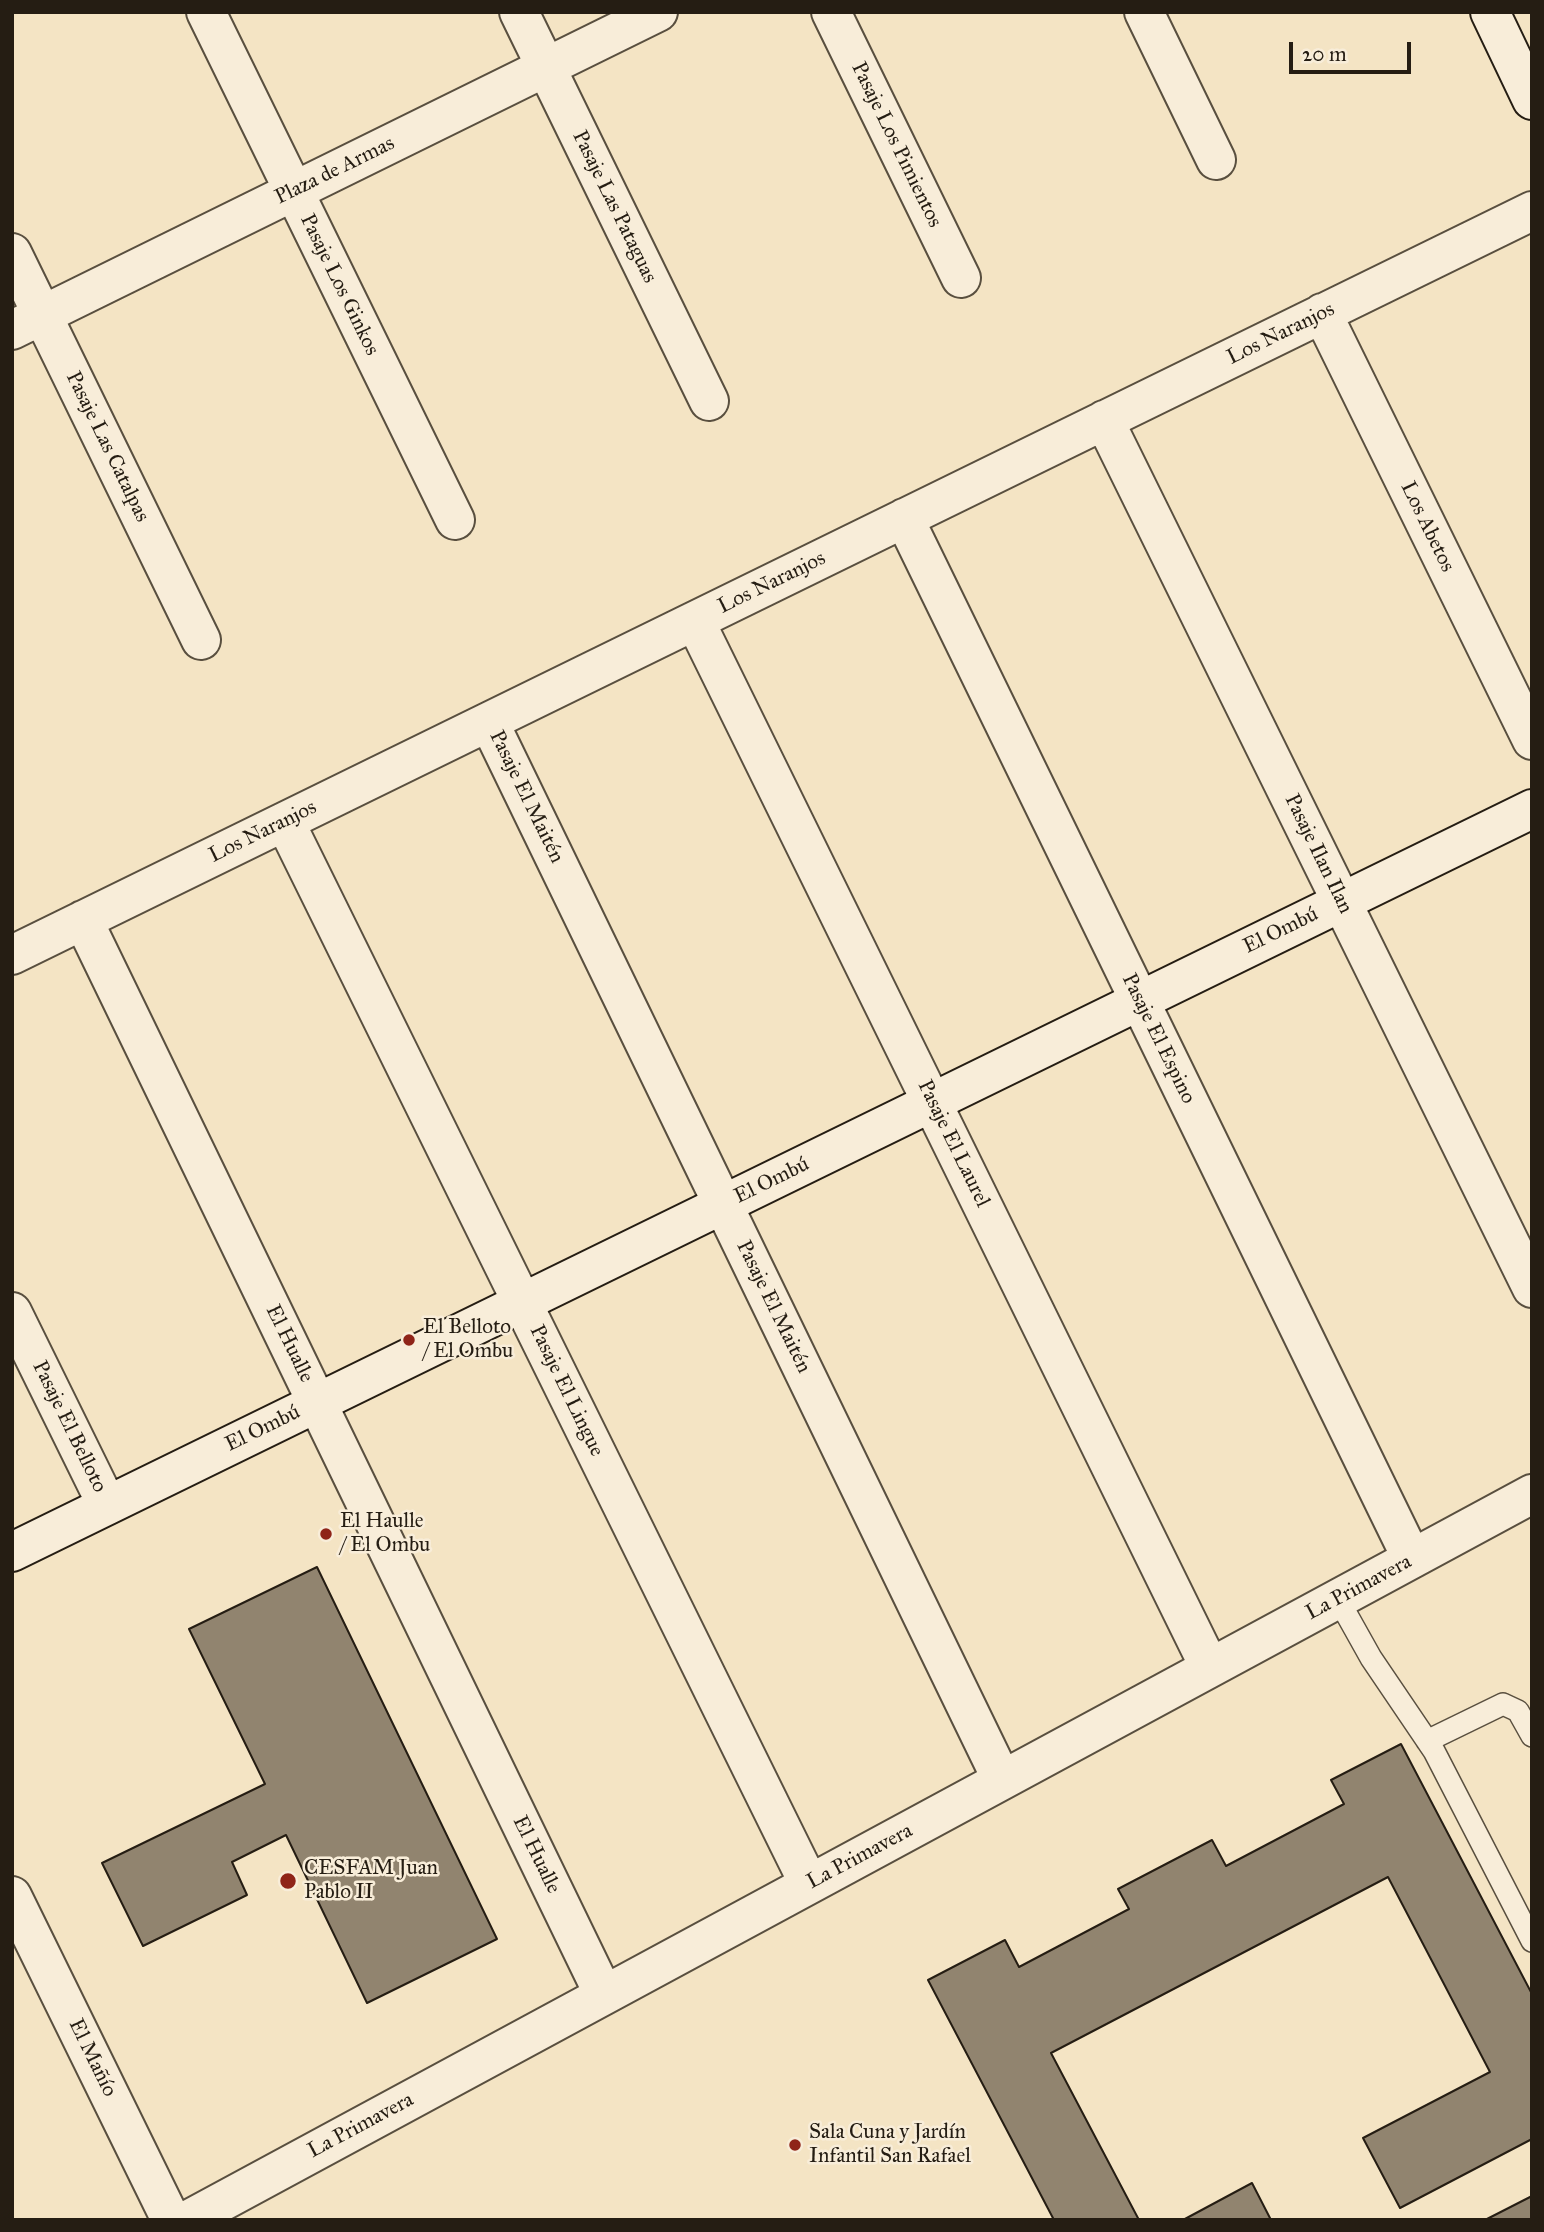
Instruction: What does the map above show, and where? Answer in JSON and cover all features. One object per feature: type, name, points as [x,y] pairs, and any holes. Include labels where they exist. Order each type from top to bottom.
[{"type":"street","name":"Pasaje Los Ginkos","points":[[206,12],[455,520]]},
{"type":"street","name":"Pasaje Las Pataguas","points":[[519,12],[709,401]]},
{"type":"street","name":"Plaza de Armas","points":[[27,322],[658,12]]},
{"type":"street","name":"Pasaje Los Pimientos","points":[[831,12],[961,278]]},
{"type":"street","points":[[1144,12],[1216,160]]},
{"type":"street","points":[[1489,12],[1532,100]]},
{"type":"street","name":"Los Naranjos","points":[[12,955],[1532,211]]},
{"type":"street","name":"Pasaje Las Catalpas","points":[[12,253],[27,322],[201,640]]},
{"type":"street","name":"Los Abetos","points":[[1322,313],[1532,740]]},
{"type":"street","name":"Pasaje Ilan Ilan","points":[[1104,420],[1532,1288]]},
{"type":"street","name":"Pasaje El Espino","points":[[904,518],[1412,1559]]},
{"type":"street","name":"Pasaje El Laurel","points":[[695,621],[1210,1668]]},
{"type":"street","name":"Pasaje El Maitén","points":[[489,722],[1002,1780]]},
{"type":"street","name":"El Ombú","points":[[12,1552],[1532,809]]},
{"type":"street","name":"Pasaje El Lingue","points":[[285,822],[809,1884]]},
{"type":"street","name":"El Hualle","points":[[83,920],[604,1995]]},
{"type":"street","name":"Pasaje El Belloto","points":[[12,1312],[107,1505]]},
{"type":"street","name":"La Primavera","points":[[188,2220],[1532,1494]]},
{"type":"street","name":"El Mañío","points":[[12,1896],[171,2220]]},
{"type":"lane","points":[[1338,1599],[1371,1658],[1427,1741],[1532,1941]]},
{"type":"lane","points":[[1427,1741],[1503,1704],[1518,1711],[1532,1736]]},
{"type":"building","points":[[317,1567],[497,1939],[367,2003],[286,1835],[232,1862],[247,1895],[143,1946],[102,1863],[265,1784],[189,1629]]},
{"type":"building","points":[[1401,1744],[1532,1994],[1532,2139],[1400,2208],[1363,2138],[1490,2072],[1388,1877],[1051,2053],[1139,2220],[1054,2220],[928,1980],[1005,1940],[1019,1967],[1129,1909],[1118,1889],[1212,1840],[1226,1866],[1344,1804],[1331,1780]]},
{"type":"building","points":[[1252,2183],[1271,2220],[1183,2220]]},
{"type":"building","points":[[1532,2196],[1532,2220],[1485,2220]]},
{"type":"place","name":"El Belloto / El Ombu","points":[[409,1340]]},
{"type":"place","name":"El Haulle / El Ombu","points":[[326,1534]]},
{"type":"place","name":"CESFAM Juan Pablo II","points":[[288,1881]]},
{"type":"place","name":"Sala Cuna y Jardín Infantil San Rafael","points":[[795,2145]]}]
